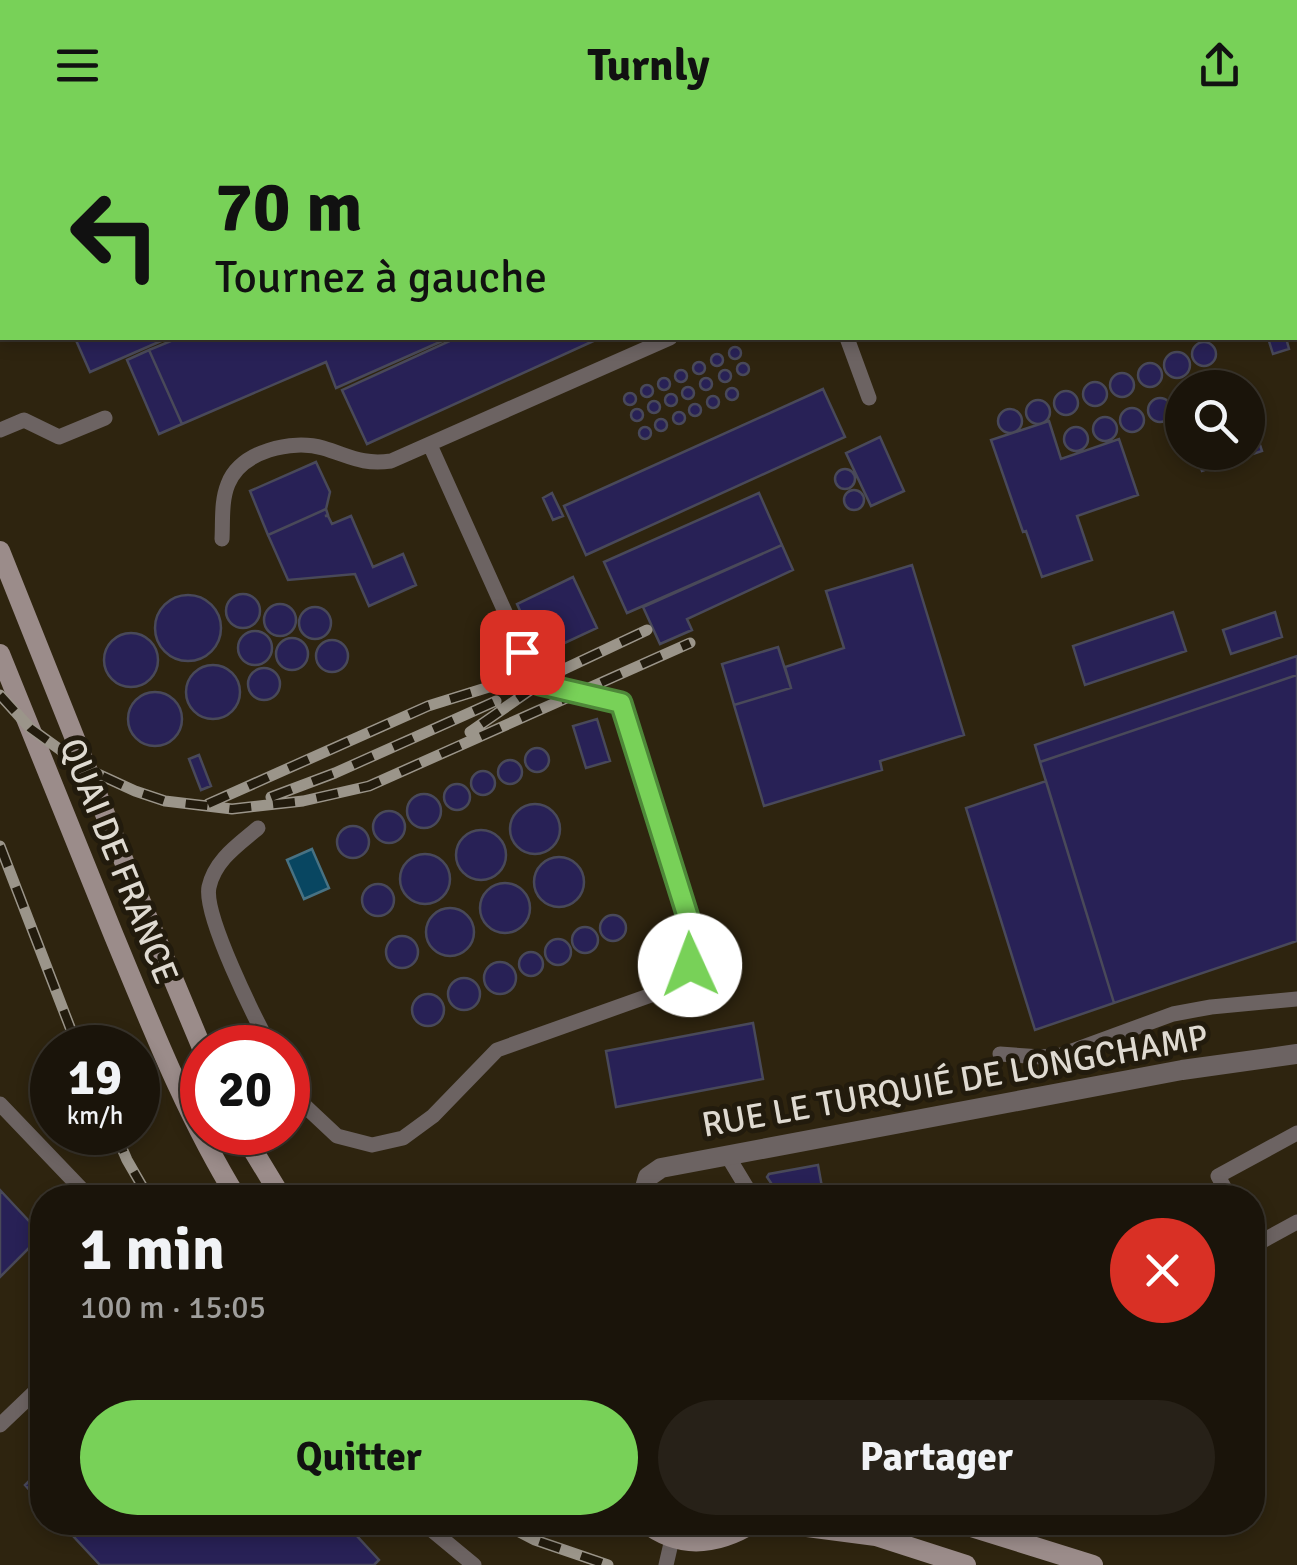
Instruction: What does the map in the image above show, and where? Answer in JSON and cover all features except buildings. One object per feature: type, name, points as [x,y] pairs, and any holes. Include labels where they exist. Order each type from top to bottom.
[{"type":"main road","name":"QUAI DE FRANCE","points":[[0,551],[192,1025]]},
{"type":"main road","name":"QUAI DE FRANCE","points":[[0,654],[162,1052],[229,1185]]},
{"type":"main road","points":[[256,1155],[274,1185]]},
{"type":"main road","points":[[667,1535],[702,1542],[734,1535]]},
{"type":"main road","points":[[868,1535],[966,1565]]},
{"type":"main road","points":[[996,1535],[1092,1565]]},
{"type":"street","name":"RUE LE TURQUIÉ DE LONGCHAMP","points":[[646,1185],[648,1178],[661,1168],[1182,1070],[1297,1054]]},
{"type":"lane","points":[[222,539],[229,480],[239,468],[282,446],[304,444],[371,464],[391,461],[666,340]]},
{"type":"lane","points":[[848,340],[868,398]]},
{"type":"lane","points":[[0,430],[24,420],[59,437],[105,418]]},
{"type":"lane","points":[[310,1111],[337,1136],[372,1145],[403,1138],[433,1116],[497,1050],[682,984],[697,946],[621,703],[538,681],[430,445]]},
{"type":"lane","points":[[258,828],[219,862],[208,890],[214,923],[261,1025]]},
{"type":"lane","points":[[1000,1054],[1062,1055],[1173,1014],[1297,999]]},
{"type":"lane","points":[[0,1104],[78,1185]]},
{"type":"lane","points":[[1223,1185],[1218,1176],[1297,1132]]},
{"type":"lane","points":[[728,1155],[745,1185]]},
{"type":"lane","points":[[1265,1239],[1297,1222]]},
{"type":"lane","points":[[0,1426],[30,1397]]},
{"type":"lane","points":[[438,1535],[474,1565]]},
{"type":"lane","points":[[666,1565],[672,1538]]},
{"type":"shaded area","points":[[0,340],[1297,340],[1297,1565],[0,1565]]},
{"type":"water","points":[[312,849],[329,888],[304,899],[287,860]]},
{"type":"railway","points":[[541,680],[647,630]]},
{"type":"railway","points":[[0,695],[30,728],[87,769],[165,801],[232,809],[303,801],[369,786],[690,643]]},
{"type":"railway","points":[[208,804],[428,706],[505,682],[555,673],[470,732]]},
{"type":"railway","points":[[271,797],[335,773],[496,701]]},
{"type":"railway","points":[[0,846],[69,1025]]},
{"type":"railway","points":[[125,1155],[141,1185]]},
{"type":"railway","points":[[525,1535],[608,1565]]},
{"type":"route","points":[[522,652],[540,684],[621,703],[697,946],[690,965]]}]
